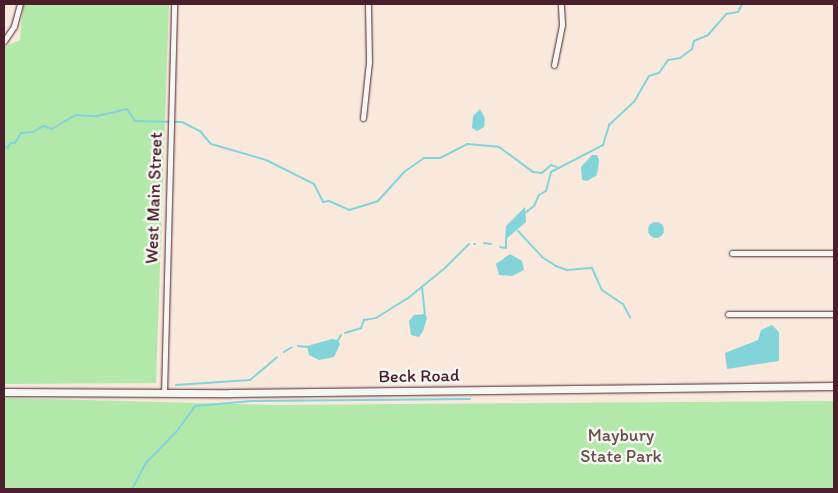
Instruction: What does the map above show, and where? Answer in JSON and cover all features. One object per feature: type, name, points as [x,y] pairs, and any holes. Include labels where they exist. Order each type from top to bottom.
[{"type":"main road","name":"Beck Road","points":[[4,392],[164,393],[834,386]]},
{"type":"street","points":[[4,41],[14,26],[20,4]]},
{"type":"street","name":"West Main Street","points":[[164,393],[174,4]]},
{"type":"street","points":[[363,118],[369,62],[368,4]]},
{"type":"street","points":[[554,66],[562,25],[561,4]]},
{"type":"street","points":[[732,253],[834,253]]},
{"type":"street","points":[[728,314],[834,314]]},
{"type":"green space","points":[[23,4],[169,4],[156,383],[4,384],[4,47],[20,40]]},
{"type":"green space","name":"Maybury State Park","points":[[4,398],[277,405],[834,401],[834,489],[4,489]]},
{"type":"water","points":[[480,109],[485,118],[484,127],[477,131],[472,128],[473,116]]},
{"type":"water","points":[[592,155],[597,155],[599,160],[596,176],[587,181],[582,180],[581,167]]},
{"type":"water","points":[[525,207],[526,222],[505,240],[506,226]]},
{"type":"water","points":[[653,222],[659,222],[664,227],[662,236],[653,238],[648,233],[648,227]]},
{"type":"water","points":[[510,254],[522,261],[524,270],[512,276],[499,275],[496,264]]},
{"type":"water","points":[[425,314],[427,318],[419,337],[411,335],[409,321],[414,315]]},
{"type":"water","points":[[772,325],[779,332],[779,361],[727,369],[725,353],[758,340],[761,330]]},
{"type":"water","points":[[332,339],[338,340],[340,344],[334,357],[319,360],[309,355],[307,346]]},
{"type":"waterway","points":[[526,212],[534,206],[539,195],[546,191],[551,172],[603,145],[609,125],[634,102],[649,76],[659,73],[668,60],[680,58],[692,49],[694,41],[708,35],[726,14],[738,12],[742,4]]},
{"type":"waterway","points":[[4,146],[8,148],[10,143],[15,143],[21,133],[33,132],[43,126],[52,129],[75,115],[97,116],[127,109],[135,121],[182,122],[200,131],[211,144],[266,160],[314,184],[323,202],[329,201],[349,210],[378,201],[404,172],[424,158],[440,158],[467,144],[499,147],[533,172],[542,173],[551,165],[557,167]]},
{"type":"waterway","points":[[518,231],[542,257],[556,266],[567,270],[592,268],[602,290],[623,304],[630,317]]},
{"type":"waterway","points":[[500,247],[506,248],[506,238]]},
{"type":"waterway","points":[[484,243],[491,244]]},
{"type":"waterway","points":[[345,333],[361,328],[364,320],[376,318],[407,299],[445,268],[469,244]]},
{"type":"waterway","points":[[422,287],[425,314]]},
{"type":"waterway","points":[[337,342],[341,335]]},
{"type":"waterway","points":[[298,346],[308,347]]},
{"type":"waterway","points":[[284,352],[292,347]]},
{"type":"waterway","points":[[176,385],[250,380],[277,357]]},
{"type":"waterway","points":[[132,489],[146,463],[177,431],[195,406],[252,401],[470,399]]}]
